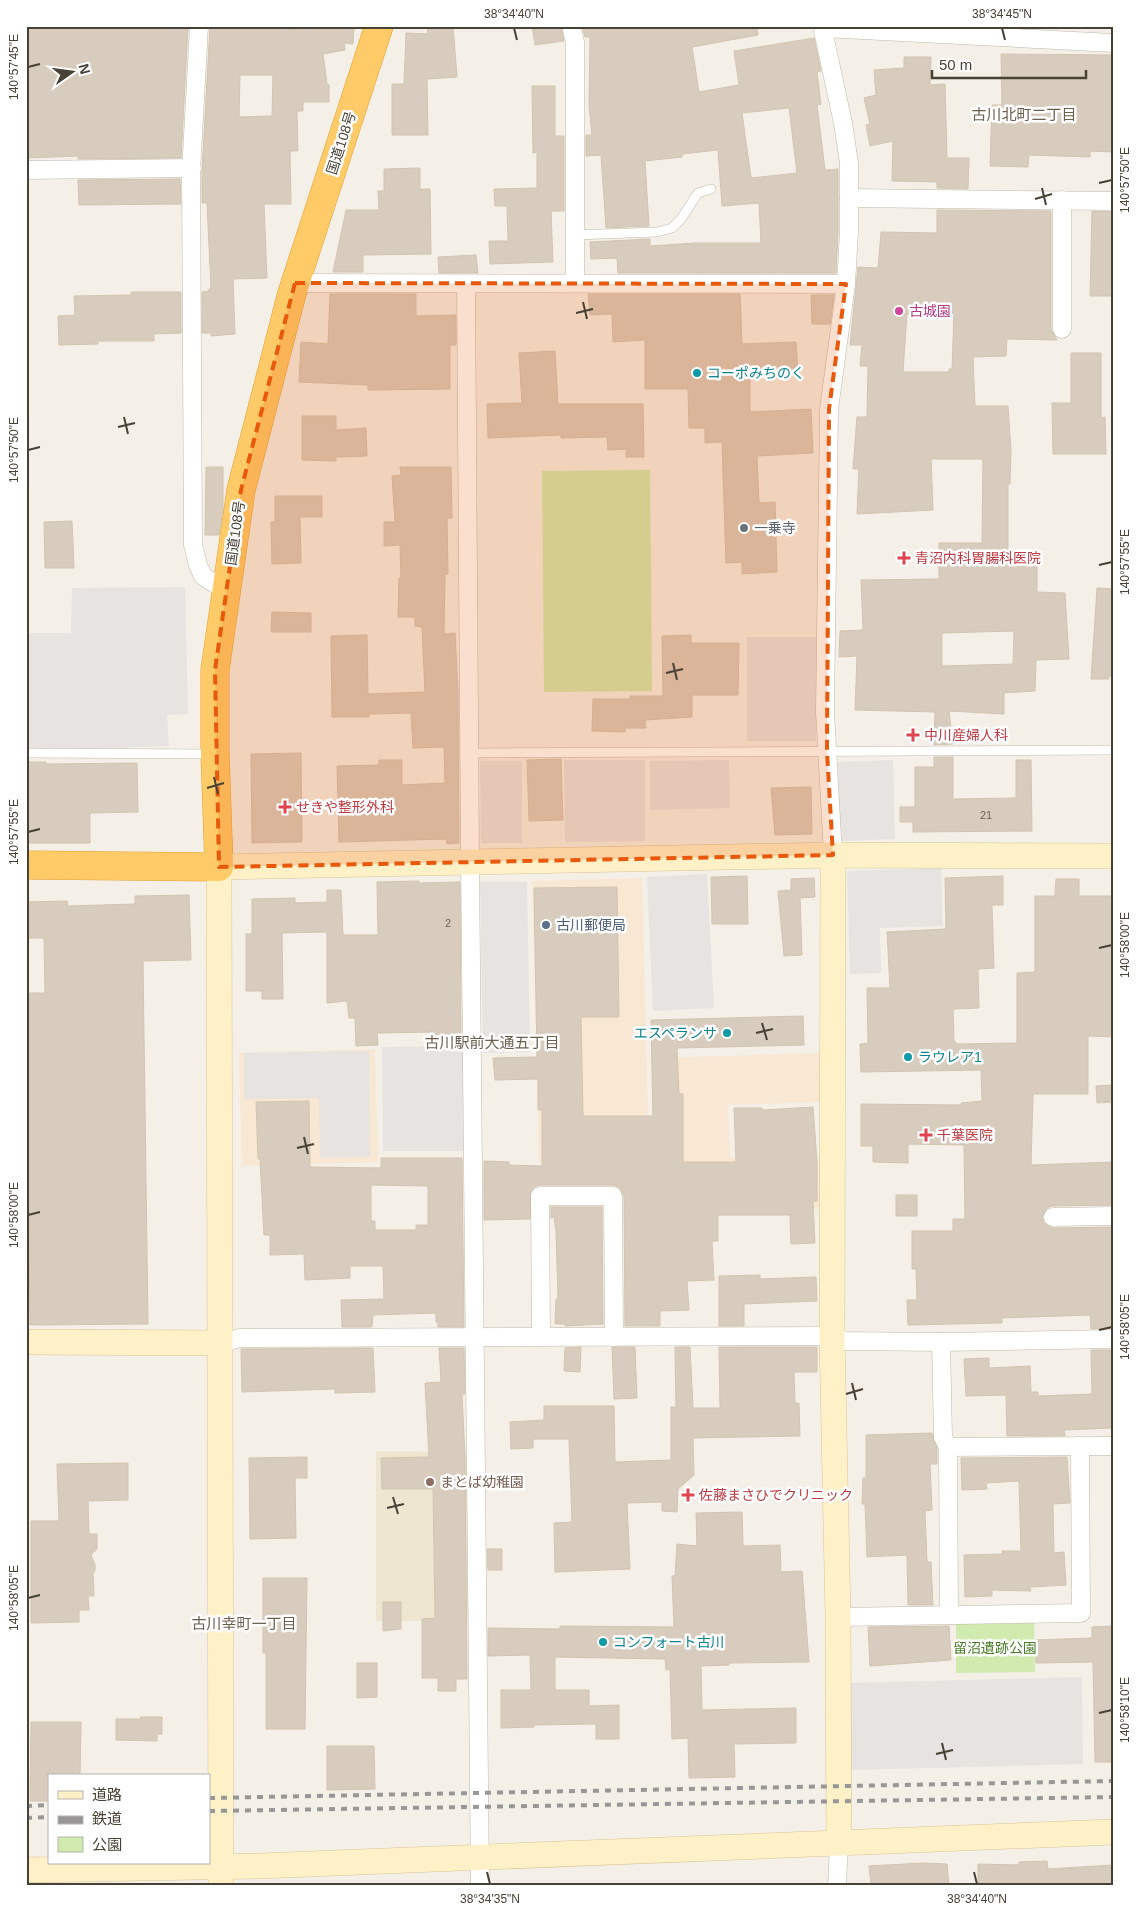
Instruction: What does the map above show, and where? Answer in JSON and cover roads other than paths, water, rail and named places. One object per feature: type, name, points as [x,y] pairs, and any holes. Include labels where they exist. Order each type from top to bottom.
[{"type":"highway","name":"国道108号","points":[[219,867],[215,754],[215,670],[241,490],[296,282],[379,26]]},
{"type":"highway","points":[[26,865],[219,867]]},
{"type":"street","points":[[199,26],[192,168],[194,545],[198,565],[203,576],[226,591]]},
{"type":"street","points":[[572,26],[575,42],[575,282]]},
{"type":"street","points":[[838,1886],[838,1616],[832,1336],[833,855],[826,712],[829,410],[846,284],[849,232],[849,163],[822,27],[1113,43]]},
{"type":"street","points":[[26,170],[192,168]]},
{"type":"street","points":[[849,198],[1113,201]]},
{"type":"street","points":[[1062,200],[1062,329]]},
{"type":"street","points":[[296,282],[846,284]]},
{"type":"street","points":[[466,284],[480,1886]]},
{"type":"street","points":[[221,1876],[219,867],[833,855],[1113,856]]},
{"type":"street","points":[[541,1337],[540,1196],[613,1196],[614,1337]]},
{"type":"street","points":[[1053,1217],[1113,1216]]},
{"type":"street","points":[[26,1342],[220,1343],[240,1338],[832,1336],[845,1341],[941,1342],[1113,1339]]},
{"type":"street","points":[[941,1342],[943,1437],[948,1446],[949,1615]]},
{"type":"street","points":[[948,1446],[1113,1446]]},
{"type":"street","points":[[838,1616],[1080,1613],[1080,1446]]},
{"type":"street","points":[[26,1870],[221,1876],[481,1857],[1113,1832]]},
{"type":"lane","points":[[574,235],[657,232],[672,228],[681,220],[698,193],[711,189]]},
{"type":"lane","points":[[469,753],[1113,750]]},
{"type":"lane","points":[[26,753],[215,754]]},
{"type":"railway","points":[[210,1798],[1113,1781]]},
{"type":"railway","points":[[210,1811],[1113,1797]]},
{"type":"railway","points":[[26,1806],[48,1805]]},
{"type":"railway","points":[[26,1818],[48,1817]]},
{"type":"place","name":"古城園","points":[[899,311]]},
{"type":"place","name":"コーポみちのく","points":[[697,373]]},
{"type":"place","name":"一乗寺","points":[[744,528]]},
{"type":"place","name":"青沼内科胃腸科医院","points":[[904,558]]},
{"type":"place","name":"中川産婦人科","points":[[913,735]]},
{"type":"place","name":"せきや整形外科","points":[[285,807]]},
{"type":"place","name":"古川郵便局","points":[[546,925]]},
{"type":"place","name":"エスペランサ","points":[[727,1033]]},
{"type":"place","name":"ラウレア1","points":[[908,1057]]},
{"type":"place","name":"千葉医院","points":[[926,1135]]},
{"type":"place","name":"まとば幼稚園","points":[[430,1482]]},
{"type":"place","name":"佐藤まさひでクリニック","points":[[688,1495]]},
{"type":"place","name":"コンフォート古川","points":[[603,1642]]},
{"type":"district","name":"古川北町二丁目","points":[[1024,115]]},
{"type":"district","name":"古川駅前大通五丁目","points":[[492,1043]]},
{"type":"district","name":"古川幸町一丁目","points":[[244,1624]]},
{"type":"park label","name":"留沼遺跡公園","points":[[995,1648]]}]
